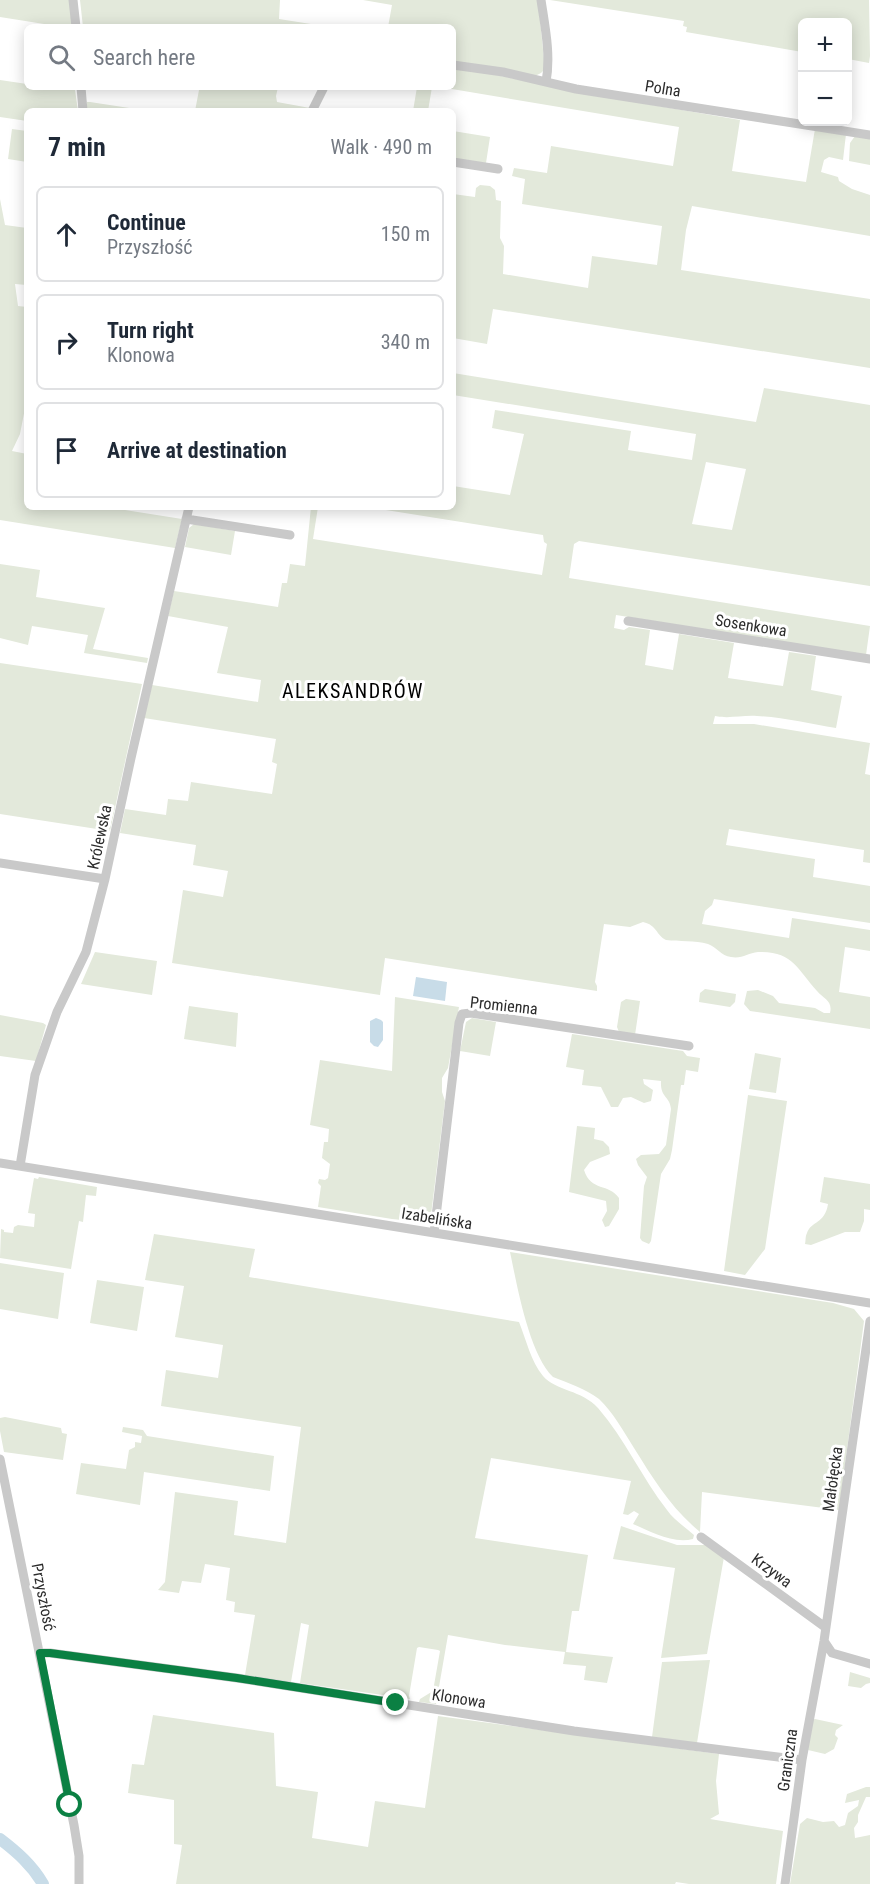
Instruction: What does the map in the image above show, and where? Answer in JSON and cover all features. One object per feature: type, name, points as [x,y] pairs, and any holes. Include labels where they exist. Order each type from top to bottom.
[{"type":"street","points":[[73,0],[76,24]]},
{"type":"street","points":[[541,0],[548,52],[546,82]]},
{"type":"street","name":"Polna","points":[[456,65],[503,72],[576,89],[870,135]]},
{"type":"street","points":[[81,90],[83,108]]},
{"type":"street","points":[[314,108],[322,90]]},
{"type":"street","points":[[456,162],[498,169]]},
{"type":"street","name":"Królewska","points":[[20,1166],[35,1075],[57,1012],[86,951],[105,879],[188,510]]},
{"type":"street","points":[[186,519],[290,535]]},
{"type":"street","name":"Sosenkowa","points":[[628,621],[870,659]]},
{"type":"street","points":[[0,863],[105,879]]},
{"type":"street","name":"Promienna","points":[[434,1233],[459,1023],[462,1014],[689,1047]]},
{"type":"street","name":"Izabelińska","points":[[0,1163],[870,1303]]},
{"type":"street","name":"Małołęcka","points":[[824,1641],[870,1321]]},
{"type":"street","name":"Przyszłość","points":[[0,1459],[79,1856],[80,1884]]},
{"type":"street","name":"Krzywa","points":[[701,1537],[825,1627]]},
{"type":"street","points":[[824,1641],[832,1653],[870,1664]]},
{"type":"street","name":"Graniczna","points":[[785,1884],[802,1760],[824,1641]]},
{"type":"street","name":"Klonowa","points":[[40,1653],[237,1678],[563,1729],[802,1760]]},
{"type":"shaded area","points":[[0,0],[69,0],[73,24],[44,24],[0,17]]},
{"type":"shaded area","points":[[80,0],[280,0],[279,19],[311,24],[83,24]]},
{"type":"shaded area","points":[[363,0],[538,0],[545,69],[535,76],[456,63],[456,24],[389,24],[392,5]]},
{"type":"shaded area","points":[[550,0],[869,0],[869,63],[852,60],[852,18],[798,18],[798,51],[686,32],[687,27],[683,26],[684,21]]},
{"type":"shaded area","points":[[456,68],[740,120],[732,171],[806,182],[815,129],[846,134],[843,160],[829,157],[824,160],[821,172],[838,177],[839,181],[852,189],[870,195],[870,236],[692,206],[686,230],[681,270],[870,299],[870,368],[493,309],[487,344],[456,339],[456,194],[475,197],[476,188],[480,185],[490,186],[495,190],[496,200],[501,201],[500,238],[504,246],[503,274],[588,288],[592,256],[657,265],[662,226],[522,204],[525,179],[512,176],[514,168],[547,173],[551,146],[673,166],[679,127],[456,90]]},
{"type":"shaded area","points":[[0,80],[24,84],[24,90],[75,90],[78,108],[24,108],[24,121],[0,117]]},
{"type":"shaded area","points":[[199,90],[277,90],[277,102],[310,108],[196,108]]},
{"type":"shaded area","points":[[416,90],[432,90],[428,108],[414,108]]},
{"type":"shaded area","points":[[87,102],[90,102],[129,108],[87,108]]},
{"type":"shaded area","points":[[12,129],[24,131],[24,162],[8,159]]},
{"type":"shaded area","points":[[456,131],[490,137],[486,163],[456,159]]},
{"type":"shaded area","points":[[855,136],[870,138],[870,165],[849,161],[850,143]]},
{"type":"shaded area","points":[[0,199],[5,225],[24,228],[24,285],[15,284],[18,306],[24,307],[24,413],[20,434],[12,451],[24,453],[24,510],[125,510],[182,519],[175,548],[0,520]]},
{"type":"shaded area","points":[[456,373],[756,422],[764,388],[870,405],[870,586],[579,541],[574,544],[569,578],[870,626],[866,655],[616,615],[614,628],[624,630],[629,627],[650,630],[645,665],[673,670],[679,634],[734,643],[728,678],[783,686],[789,652],[816,656],[811,690],[842,696],[836,728],[757,716],[715,716],[713,724],[754,724],[870,743],[865,774],[870,775],[870,863],[863,862],[864,850],[729,829],[726,845],[815,859],[813,877],[870,886],[870,923],[714,899],[712,905],[705,911],[702,924],[789,938],[792,918],[870,930],[870,951],[845,947],[839,992],[870,997],[870,1029],[750,1011],[744,1004],[747,991],[758,990],[773,996],[779,1003],[815,1008],[824,1013],[830,1013],[831,1009],[827,1001],[787,958],[770,952],[758,952],[738,957],[728,956],[708,944],[666,940],[651,925],[643,922],[630,927],[604,924],[595,982],[597,991],[385,958],[380,995],[172,963],[183,890],[223,897],[228,871],[193,865],[196,845],[120,833],[125,809],[166,815],[168,799],[188,801],[191,782],[272,794],[277,764],[272,762],[276,739],[144,718],[152,685],[258,702],[261,680],[217,673],[228,627],[168,616],[174,591],[278,607],[282,583],[287,583],[290,564],[305,566],[311,510],[318,510],[313,539],[542,575],[547,544],[544,542],[543,535],[386,510],[456,510],[456,486],[510,495],[524,434],[492,428],[495,410],[631,431],[628,450],[692,460],[696,434],[456,395]],"holes":[[[706,462],[746,469],[732,530],[692,524]]]},
{"type":"shaded area","points":[[194,524],[235,531],[231,555],[185,547],[189,528]]},
{"type":"shaded area","points":[[0,564],[40,570],[36,597],[105,608],[93,649],[148,658],[147,663],[84,653],[88,635],[32,626],[28,645],[0,638]]},
{"type":"shaded area","points":[[0,663],[142,684],[110,831],[0,814]]},
{"type":"shaded area","points":[[95,952],[157,961],[152,995],[81,984]]},
{"type":"shaded area","points":[[705,989],[736,994],[735,1002],[730,1007],[699,1002],[700,993]]},
{"type":"shaded area","points":[[395,997],[459,1007],[448,1068],[442,1078],[442,1092],[445,1101],[430,1223],[318,1207],[321,1186],[318,1183],[319,1179],[328,1178],[330,1164],[322,1158],[324,1142],[328,1142],[329,1129],[310,1125],[320,1060],[392,1071]]},
{"type":"shaded area","points":[[626,999],[640,1001],[635,1035],[619,1032],[617,1027],[621,1002]]},
{"type":"shaded area","points":[[189,1006],[238,1013],[236,1047],[184,1039]]},
{"type":"shaded area","points":[[0,1015],[46,1025],[36,1061],[0,1056]]},
{"type":"shaded area","points":[[472,1018],[496,1022],[490,1056],[460,1051],[466,1022]]},
{"type":"shaded area","points":[[572,1034],[683,1051],[687,1056],[700,1058],[698,1072],[686,1070],[684,1085],[681,1085],[672,1150],[670,1159],[661,1174],[649,1244],[640,1238],[644,1186],[647,1177],[636,1159],[641,1155],[659,1154],[666,1145],[671,1109],[669,1102],[663,1094],[661,1081],[643,1079],[644,1084],[653,1090],[651,1101],[644,1103],[631,1097],[623,1098],[618,1107],[611,1107],[601,1087],[582,1085],[584,1070],[566,1067]]},
{"type":"shaded area","points":[[755,1053],[781,1058],[776,1093],[749,1089]]},
{"type":"shaded area","points":[[748,1095],[787,1101],[765,1249],[745,1275],[724,1271]]},
{"type":"shaded area","points":[[577,1126],[595,1128],[594,1139],[603,1141],[609,1147],[610,1154],[590,1162],[584,1170],[591,1182],[610,1190],[619,1198],[619,1209],[609,1226],[605,1227],[602,1220],[607,1211],[606,1201],[569,1192]]},
{"type":"shaded area","points":[[824,1177],[870,1184],[870,1210],[864,1209],[864,1221],[860,1232],[845,1232],[811,1245],[805,1244],[809,1229],[821,1219],[828,1204],[820,1202]]},
{"type":"shaded area","points":[[34,1178],[97,1187],[96,1196],[86,1195],[83,1222],[79,1221],[71,1269],[0,1258],[1,1229],[4,1232],[13,1233],[14,1227],[18,1225],[34,1227],[35,1214],[28,1213]]},
{"type":"shaded area","points":[[154,1234],[255,1249],[249,1277],[519,1322],[532,1357],[543,1376],[555,1385],[592,1402],[598,1408],[667,1510],[694,1535],[693,1539],[670,1539],[633,1524],[639,1514],[634,1511],[628,1515],[623,1514],[631,1481],[491,1458],[475,1538],[588,1555],[579,1611],[572,1611],[566,1652],[613,1657],[607,1683],[584,1680],[586,1666],[563,1664],[565,1652],[448,1635],[436,1704],[419,1702],[433,1691],[440,1651],[419,1647],[417,1648],[410,1699],[300,1683],[309,1625],[301,1623],[291,1682],[245,1675],[255,1615],[234,1612],[235,1602],[226,1600],[230,1568],[205,1564],[201,1583],[182,1581],[179,1593],[158,1590],[165,1582],[175,1492],[238,1501],[234,1535],[286,1543],[301,1427],[161,1406],[166,1370],[218,1378],[223,1345],[175,1337],[184,1286],[145,1280]]},
{"type":"shaded area","points":[[510,1252],[833,1303],[854,1309],[864,1321],[839,1510],[702,1492],[700,1532],[680,1513],[664,1493],[604,1404],[577,1386],[553,1377],[545,1366],[537,1352],[525,1318]]},
{"type":"shaded area","points":[[0,1263],[64,1273],[58,1319],[0,1309]]},
{"type":"shaded area","points":[[97,1280],[144,1287],[137,1331],[90,1323]]},
{"type":"shaded area","points":[[0,1418],[61,1428],[62,1433],[67,1434],[63,1460],[4,1452]]},
{"type":"shaded area","points":[[123,1427],[143,1430],[147,1436],[274,1456],[270,1491],[144,1472],[140,1505],[76,1494],[81,1463],[126,1469],[129,1450],[135,1447],[135,1442],[141,1443],[142,1436],[122,1432]]},
{"type":"shaded area","points":[[621,1526],[677,1545],[707,1545],[724,1557],[707,1654],[661,1658],[675,1568],[613,1559]]},
{"type":"shaded area","points":[[710,1660],[697,1743],[652,1737],[662,1662]]},
{"type":"shaded area","points":[[850,1672],[870,1678],[870,1683],[861,1688],[848,1686]]},
{"type":"shaded area","points":[[153,1715],[274,1733],[276,1786],[318,1792],[312,1838],[368,1847],[375,1801],[425,1808],[438,1716],[719,1754],[716,1781],[719,1814],[710,1819],[783,1831],[776,1884],[676,1882],[675,1884],[176,1884],[182,1845],[174,1844],[174,1800],[128,1793],[132,1764],[144,1765]]},
{"type":"shaded area","points":[[812,1720],[843,1725],[836,1730],[835,1735],[838,1738],[834,1749],[825,1754],[808,1750]]},
{"type":"shaded area","points":[[870,1787],[870,1797],[866,1797],[854,1828],[855,1838],[870,1835],[870,1884],[790,1884],[800,1824],[807,1818],[823,1822],[834,1821],[839,1827],[845,1825],[848,1813],[858,1806],[859,1800],[845,1803],[847,1794]]},
{"type":"water","points":[[416,977],[447,982],[445,1001],[413,996]]},
{"type":"water","points":[[376,1018],[383,1022],[383,1040],[378,1047],[370,1042],[370,1021]]},
{"type":"waterway","points":[[0,1839],[24,1859],[43,1884]]},
{"type":"district","name":"ALEKSANDRÓW","points":[[353,691]]},
{"type":"route","points":[[70,1805],[40,1653],[237,1678],[396,1703]]}]
